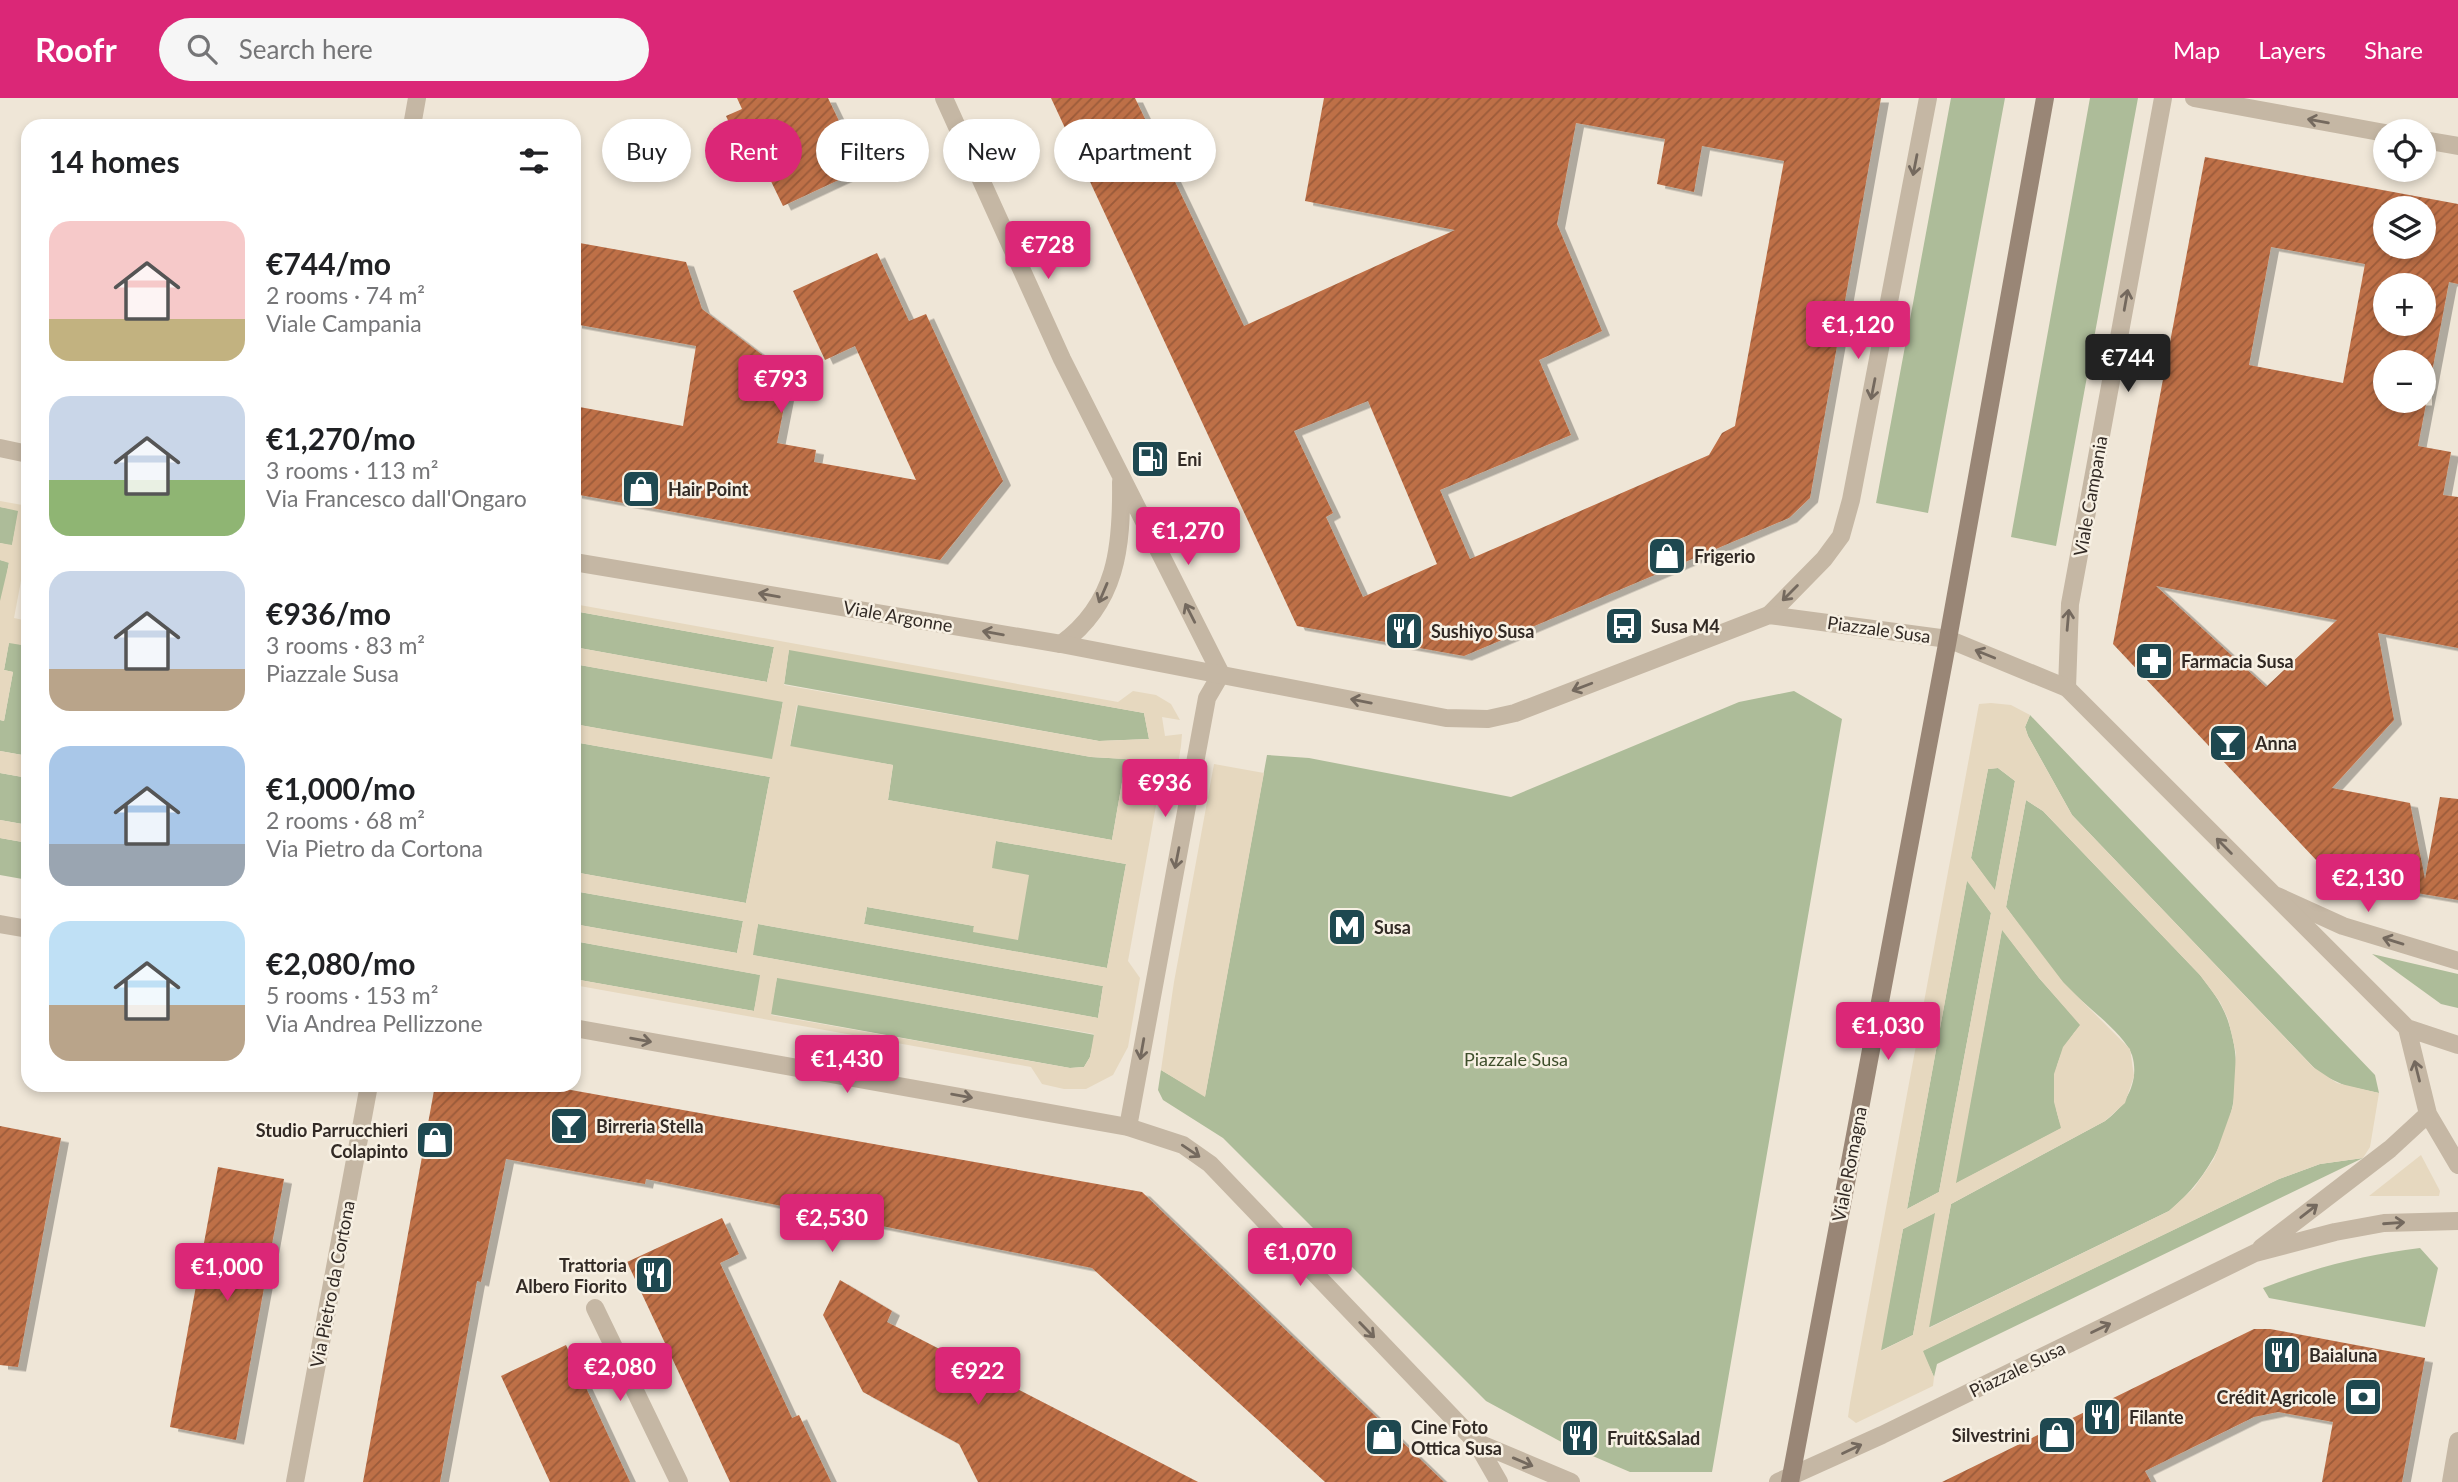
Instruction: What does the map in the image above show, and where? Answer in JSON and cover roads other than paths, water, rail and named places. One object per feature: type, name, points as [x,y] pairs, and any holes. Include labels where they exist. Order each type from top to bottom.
[{"type":"main road","points":[[1948,639],[2045,98]]},
{"type":"main road","name":"Viale Romagna","points":[[1786,1481],[1948,639]]},
{"type":"street","points":[[413,119],[417,98]]},
{"type":"street","points":[[944,98],[1062,359],[1221,674],[1207,698],[1128,1127]]},
{"type":"street","points":[[1769,614],[1824,559],[1841,536],[1852,500],[1928,98]]},
{"type":"street","name":"Viale Campania","points":[[2067,688],[2070,604],[2163,98]]},
{"type":"street","points":[[2194,98],[2373,131]]},
{"type":"street","points":[[2436,142],[2458,146]]},
{"type":"street","points":[[0,449],[21,453]]},
{"type":"street","points":[[1060,644],[1084,627],[1102,599],[1114,566],[1122,527],[1121,478]]},
{"type":"street","name":"Viale Argonne","points":[[581,563],[1221,674]]},
{"type":"street","name":"Piazzale Susa","points":[[1221,674],[1446,718],[1488,719],[1515,713],[1769,614],[1948,639],[2067,688],[2407,1028]]},
{"type":"street","name":"Piazzale Susa","points":[[2272,894],[2343,926],[2458,961]]},
{"type":"street","points":[[0,924],[21,928]]},
{"type":"street","points":[[2407,1028],[2458,1045]]},
{"type":"street","points":[[2407,1028],[2428,1114],[2458,1165]]},
{"type":"street","points":[[581,1029],[1128,1127],[1183,1145],[1210,1164],[1475,1442],[1499,1482]]},
{"type":"street","name":"Via Pietro da Cortona","points":[[295,1482],[368,1092]]},
{"type":"street","name":"Piazzale Susa","points":[[2255,1253],[2390,1149],[2428,1114]]},
{"type":"street","name":"Piazzale Susa","points":[[1786,1481],[2255,1253],[2335,1232],[2384,1223],[2458,1221]]},
{"type":"street","points":[[595,1308],[679,1482]]},
{"type":"street","points":[[2451,1482],[2458,1441]]},
{"type":"street","points":[[1475,1442],[1571,1482]]},
{"type":"place","name":"Eni","points":[[1150,459]]},
{"type":"place","name":"Hair Point","points":[[641,489]]},
{"type":"place","name":"Frigerio","points":[[1667,556]]},
{"type":"place","name":"Susa M4","points":[[1624,626]]},
{"type":"place","name":"Sushiyo Susa","points":[[1404,631]]},
{"type":"place","name":"Farmacia Susa","points":[[2154,661]]},
{"type":"place","name":"Anna","points":[[2228,743]]},
{"type":"place","name":"Susa","points":[[1347,927]]},
{"type":"place","name":"Birreria Stella","points":[[569,1126]]},
{"type":"place","name":"Studio Parrucchieri Colapinto","points":[[435,1140]]},
{"type":"place","name":"Trattoria Albero Fiorito","points":[[654,1275]]},
{"type":"place","name":"Baialuna","points":[[2282,1355]]},
{"type":"place","name":"Crédit Agricole","points":[[2363,1397]]},
{"type":"place","name":"Filante","points":[[2102,1417]]},
{"type":"place","name":"Silvestrini","points":[[2057,1435]]},
{"type":"place","name":"Cine Foto Ottica Susa","points":[[1384,1437]]},
{"type":"place","name":"Fruit&Salad","points":[[1580,1438]]}]
